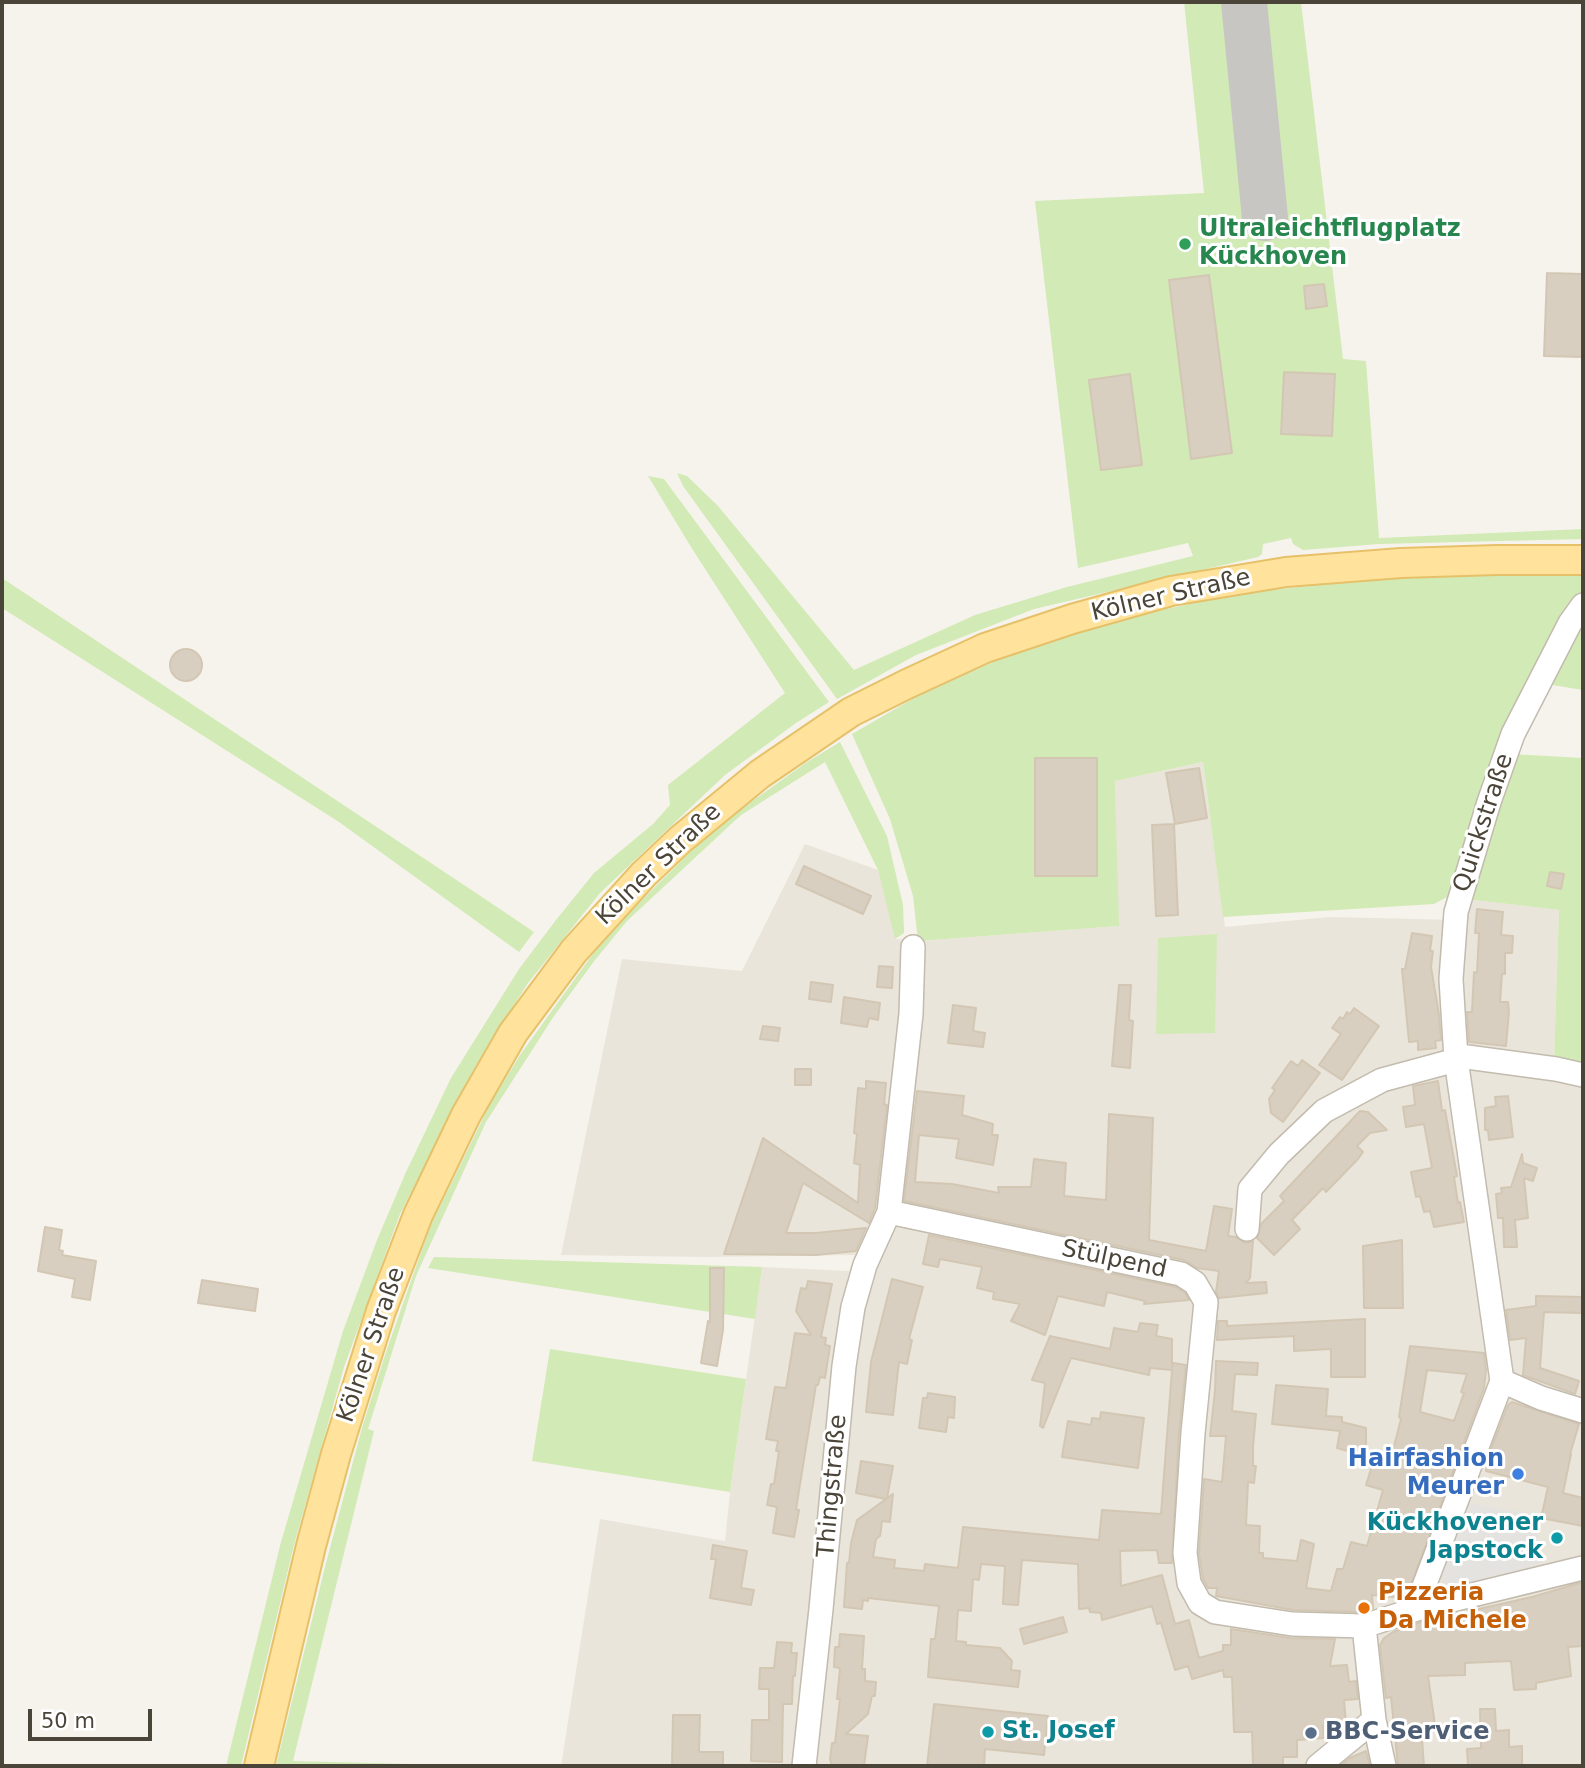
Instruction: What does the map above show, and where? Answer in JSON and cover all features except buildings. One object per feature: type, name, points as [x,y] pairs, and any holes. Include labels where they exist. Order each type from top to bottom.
[{"type":"main road","name":"Kölner Straße","points":[[259,1766],[310,1546],[336,1454],[381,1311],[418,1215],[466,1115],[513,1033],[574,951],[634,884],[681,839],[760,774],[851,712],[985,648],[1072,618],[1171,591],[1286,572],[1401,563],[1583,560]]},
{"type":"street","name":"Quickstraße","points":[[1502,1381],[1456,1059],[1451,979],[1456,912],[1489,802],[1513,734],[1570,623],[1583,605]]},
{"type":"street","points":[[889,1212],[911,1014],[913,947]]},
{"type":"street","points":[[1247,1229],[1250,1189],[1279,1153],[1324,1111],[1382,1080],[1467,1057],[1583,1075]]},
{"type":"street","name":"Stülpend","points":[[889,1212],[1181,1274],[1195,1283],[1206,1302],[1185,1553],[1189,1583],[1200,1603],[1215,1612],[1292,1625],[1364,1626],[1423,1607],[1583,1567]]},
{"type":"street","name":"Thingstraße","points":[[804,1766],[844,1366],[853,1307],[865,1265],[889,1212]]},
{"type":"street","points":[[1423,1607],[1423,1589],[1502,1381],[1541,1398],[1583,1411]]},
{"type":"street","points":[[1364,1626],[1374,1720],[1384,1766]]},
{"type":"street","points":[[1318,1766],[1374,1720]]},
{"type":"shaded area","points":[[1203,762],[1225,927],[1329,917],[1458,920],[1466,899],[1559,910],[1554,1060],[1583,1063],[1583,1766],[561,1766],[600,1519],[725,1541],[762,1267],[849,1271],[855,1255],[561,1255],[622,959],[742,971],[805,844],[878,870],[896,939],[918,941],[1118,926],[1115,781]]},
{"type":"shaded area","points":[[1462,1502],[1539,1515],[1537,1551],[1542,1563],[1450,1591],[1437,1571]]},
{"type":"green space","name":"Ultraleichtflugplatz Kückhoven","points":[[1184,2],[1301,2],[1343,359],[1366,361],[1379,538],[1583,529],[1583,539],[1379,544],[1303,550],[1293,544],[1291,538],[1263,544],[1262,554],[1258,557],[1034,609],[916,655],[837,699],[683,486],[677,473],[687,476],[718,506],[854,670],[975,615],[1067,587],[1193,556],[1188,543],[1078,568],[1035,201],[1204,193]]},
{"type":"green space","points":[[648,476],[664,479],[829,702],[725,775],[600,893],[528,983],[475,1067],[400,1214],[344,1367],[294,1545],[241,1766],[226,1766],[281,1542],[343,1331],[406,1172],[451,1078],[519,969],[556,920],[594,873],[653,824],[670,805],[668,785],[785,693]]},
{"type":"green space","points":[[1450,572],[1583,573],[1583,590],[1554,640],[1451,895],[1434,904],[1223,917],[1203,762],[1115,781],[1119,926],[918,941],[913,896],[890,819],[852,734],[921,694],[1011,654],[1106,622],[1240,593]]},
{"type":"green space","points":[[2,578],[534,932],[519,952],[339,822],[2,608]]},
{"type":"green space","points":[[1583,613],[1583,690],[1546,684]]},
{"type":"green space","points":[[840,742],[887,836],[903,905],[904,933],[895,939],[878,870],[825,762],[741,815],[627,921],[554,1016],[486,1122],[416,1276],[368,1429],[374,1431],[293,1761],[492,1766],[276,1766],[326,1563],[362,1428],[386,1352],[430,1227],[490,1104],[520,1055],[608,933],[716,827],[807,762]]},
{"type":"green space","points":[[1511,754],[1583,758],[1583,1063],[1554,1060],[1559,910],[1466,899]]},
{"type":"green space","points":[[1217,934],[1215,1033],[1156,1034],[1158,938]]},
{"type":"green space","points":[[434,1257],[762,1267],[755,1319],[428,1268]]},
{"type":"green space","points":[[550,1349],[746,1379],[730,1492],[532,1461]]},
{"type":"taxiway","points":[[1244,2],[1265,218]]},
{"type":"place","name":"Ultraleichtflugplatz Kückhoven","points":[[1185,244]]},
{"type":"place","name":"Hairfashion Meurer","points":[[1518,1474]]},
{"type":"place","name":"Kückhovener Japstock","points":[[1557,1538]]},
{"type":"place","name":"Pizzeria Da Michele","points":[[1364,1608]]},
{"type":"place","name":"St. Josef","points":[[988,1732]]},
{"type":"place","name":"BBC-Service","points":[[1311,1733]]}]
